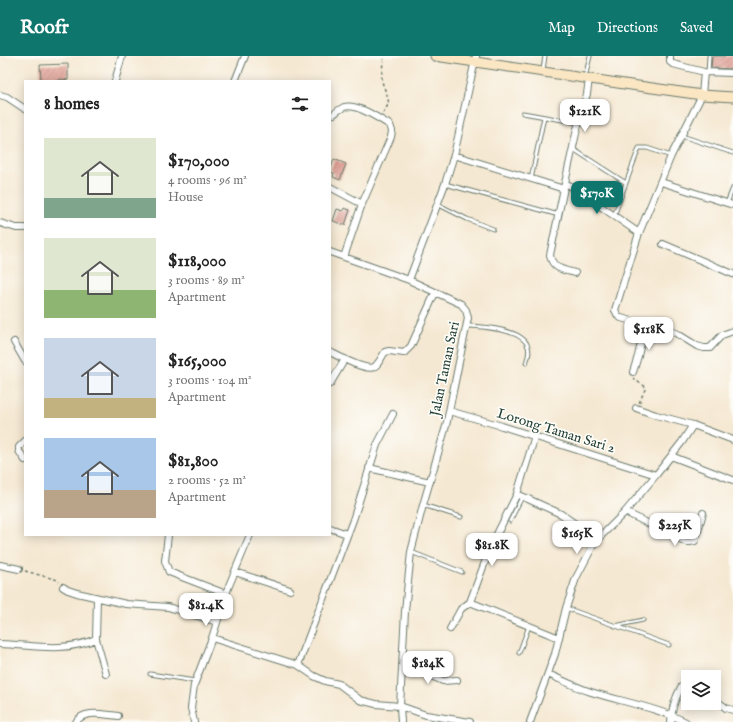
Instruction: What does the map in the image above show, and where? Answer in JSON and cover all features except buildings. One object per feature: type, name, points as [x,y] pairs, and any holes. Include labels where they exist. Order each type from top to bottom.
[{"type":"main road","points":[[435,56],[475,59],[542,73],[702,95],[733,97]]},
{"type":"street","points":[[115,80],[122,56]]},
{"type":"street","points":[[235,80],[245,56]]},
{"type":"street","points":[[670,56],[670,62],[673,64],[706,73],[733,73]]},
{"type":"street","points":[[409,280],[445,184],[454,155],[475,59]]},
{"type":"street","points":[[706,73],[702,95],[671,156],[639,233],[615,310],[621,318],[676,333],[697,346],[704,348],[710,348],[725,333],[733,331]]},
{"type":"street","points":[[575,273],[558,269],[552,262],[550,255],[564,186],[587,94],[587,79]]},
{"type":"street","points":[[0,94],[24,107]]},
{"type":"street","points":[[334,114],[345,107],[352,106],[359,108],[390,125],[392,131],[391,137],[362,204],[344,257]]},
{"type":"street","points":[[454,155],[531,179],[574,188],[639,233]]},
{"type":"street","points":[[661,182],[730,204]]},
{"type":"street","points":[[331,188],[362,204]]},
{"type":"street","points":[[0,223],[16,228],[24,228]]},
{"type":"street","points":[[663,244],[733,274]]},
{"type":"street","name":"Jalan Taman Sari","points":[[331,252],[428,288],[435,293],[461,304],[466,310],[468,318],[468,326],[457,370],[446,426],[411,552],[405,612],[400,706],[401,722]]},
{"type":"street","points":[[331,353],[363,367],[372,368],[376,366],[386,352],[404,353],[411,346],[435,293]]},
{"type":"street","points":[[633,372],[645,325]]},
{"type":"street","points":[[14,342],[24,359]]},
{"type":"street","points":[[331,382],[345,360]]},
{"type":"street","points":[[636,408],[647,413],[693,425],[732,438]]},
{"type":"street","name":"Lorong Taman Sari 2","points":[[449,411],[535,436],[656,475]]},
{"type":"street","points":[[298,665],[363,493],[369,468],[377,445],[393,414]]},
{"type":"street","points":[[530,722],[548,674],[576,578],[594,542],[625,512],[682,442],[693,425]]},
{"type":"street","points":[[450,629],[461,609],[470,602],[491,546],[520,496],[535,436]]},
{"type":"street","points":[[24,442],[19,447],[19,452],[24,459]]},
{"type":"street","points":[[671,456],[733,480]]},
{"type":"street","points":[[369,468],[430,482]]},
{"type":"street","points":[[520,496],[561,514],[574,523],[594,542]]},
{"type":"street","points":[[625,512],[660,530],[690,542],[694,541],[703,513]]},
{"type":"street","points":[[331,528],[348,534]]},
{"type":"street","points":[[168,536],[165,562],[169,572],[226,594]]},
{"type":"street","points":[[194,722],[191,708],[196,681],[226,594],[250,536]]},
{"type":"street","points":[[0,565],[19,569]]},
{"type":"street","points":[[235,572],[290,590]]},
{"type":"street","points":[[63,587],[77,593],[126,604],[168,607],[217,622]]},
{"type":"street","points":[[98,598],[96,639],[106,674]]},
{"type":"street","points":[[470,602],[559,638]]},
{"type":"street","points":[[212,638],[298,665],[314,676],[325,681],[339,684],[360,700],[376,704],[400,706],[426,715],[470,722]]},
{"type":"street","points":[[0,644],[44,648],[65,647],[96,639]]},
{"type":"street","points":[[403,664],[443,681],[457,680]]},
{"type":"street","points":[[548,674],[590,692],[653,708],[686,722]]},
{"type":"street","points":[[671,722],[671,715],[681,686]]},
{"type":"street","points":[[721,704],[726,708],[733,710]]},
{"type":"street","points":[[76,722],[83,715],[118,716]]},
{"type":"lane","points":[[542,73],[545,56]]},
{"type":"lane","points":[[587,79],[590,56]]},
{"type":"lane","points":[[706,73],[709,56]]},
{"type":"lane","points":[[523,113],[579,123]]},
{"type":"lane","points":[[531,179],[544,117]]},
{"type":"lane","points":[[682,136],[733,153]]},
{"type":"lane","points":[[614,216],[640,148],[647,148],[671,156]]},
{"type":"lane","points":[[573,149],[626,183]]},
{"type":"lane","points":[[445,184],[559,215]]},
{"type":"lane","points":[[730,204],[733,188]]},
{"type":"lane","points":[[437,204],[467,219],[493,229]]},
{"type":"lane","points":[[468,326],[501,330],[524,340],[528,346],[529,354],[526,363]]},
{"type":"lane","points":[[510,521],[520,496]]},
{"type":"lane","points":[[423,505],[461,517]]},
{"type":"lane","points":[[411,552],[462,572]]},
{"type":"lane","points":[[566,608],[668,645]]},
{"type":"lane","points":[[615,626],[643,620]]},
{"type":"lane","points":[[519,654],[529,626]]},
{"type":"lane","points":[[150,674],[196,681]]},
{"type":"path","points":[[384,56],[382,79],[389,102],[387,108]]},
{"type":"path","points":[[633,372],[634,380],[646,387],[636,408]]},
{"type":"path","points":[[19,569],[58,580],[63,587]]}]
